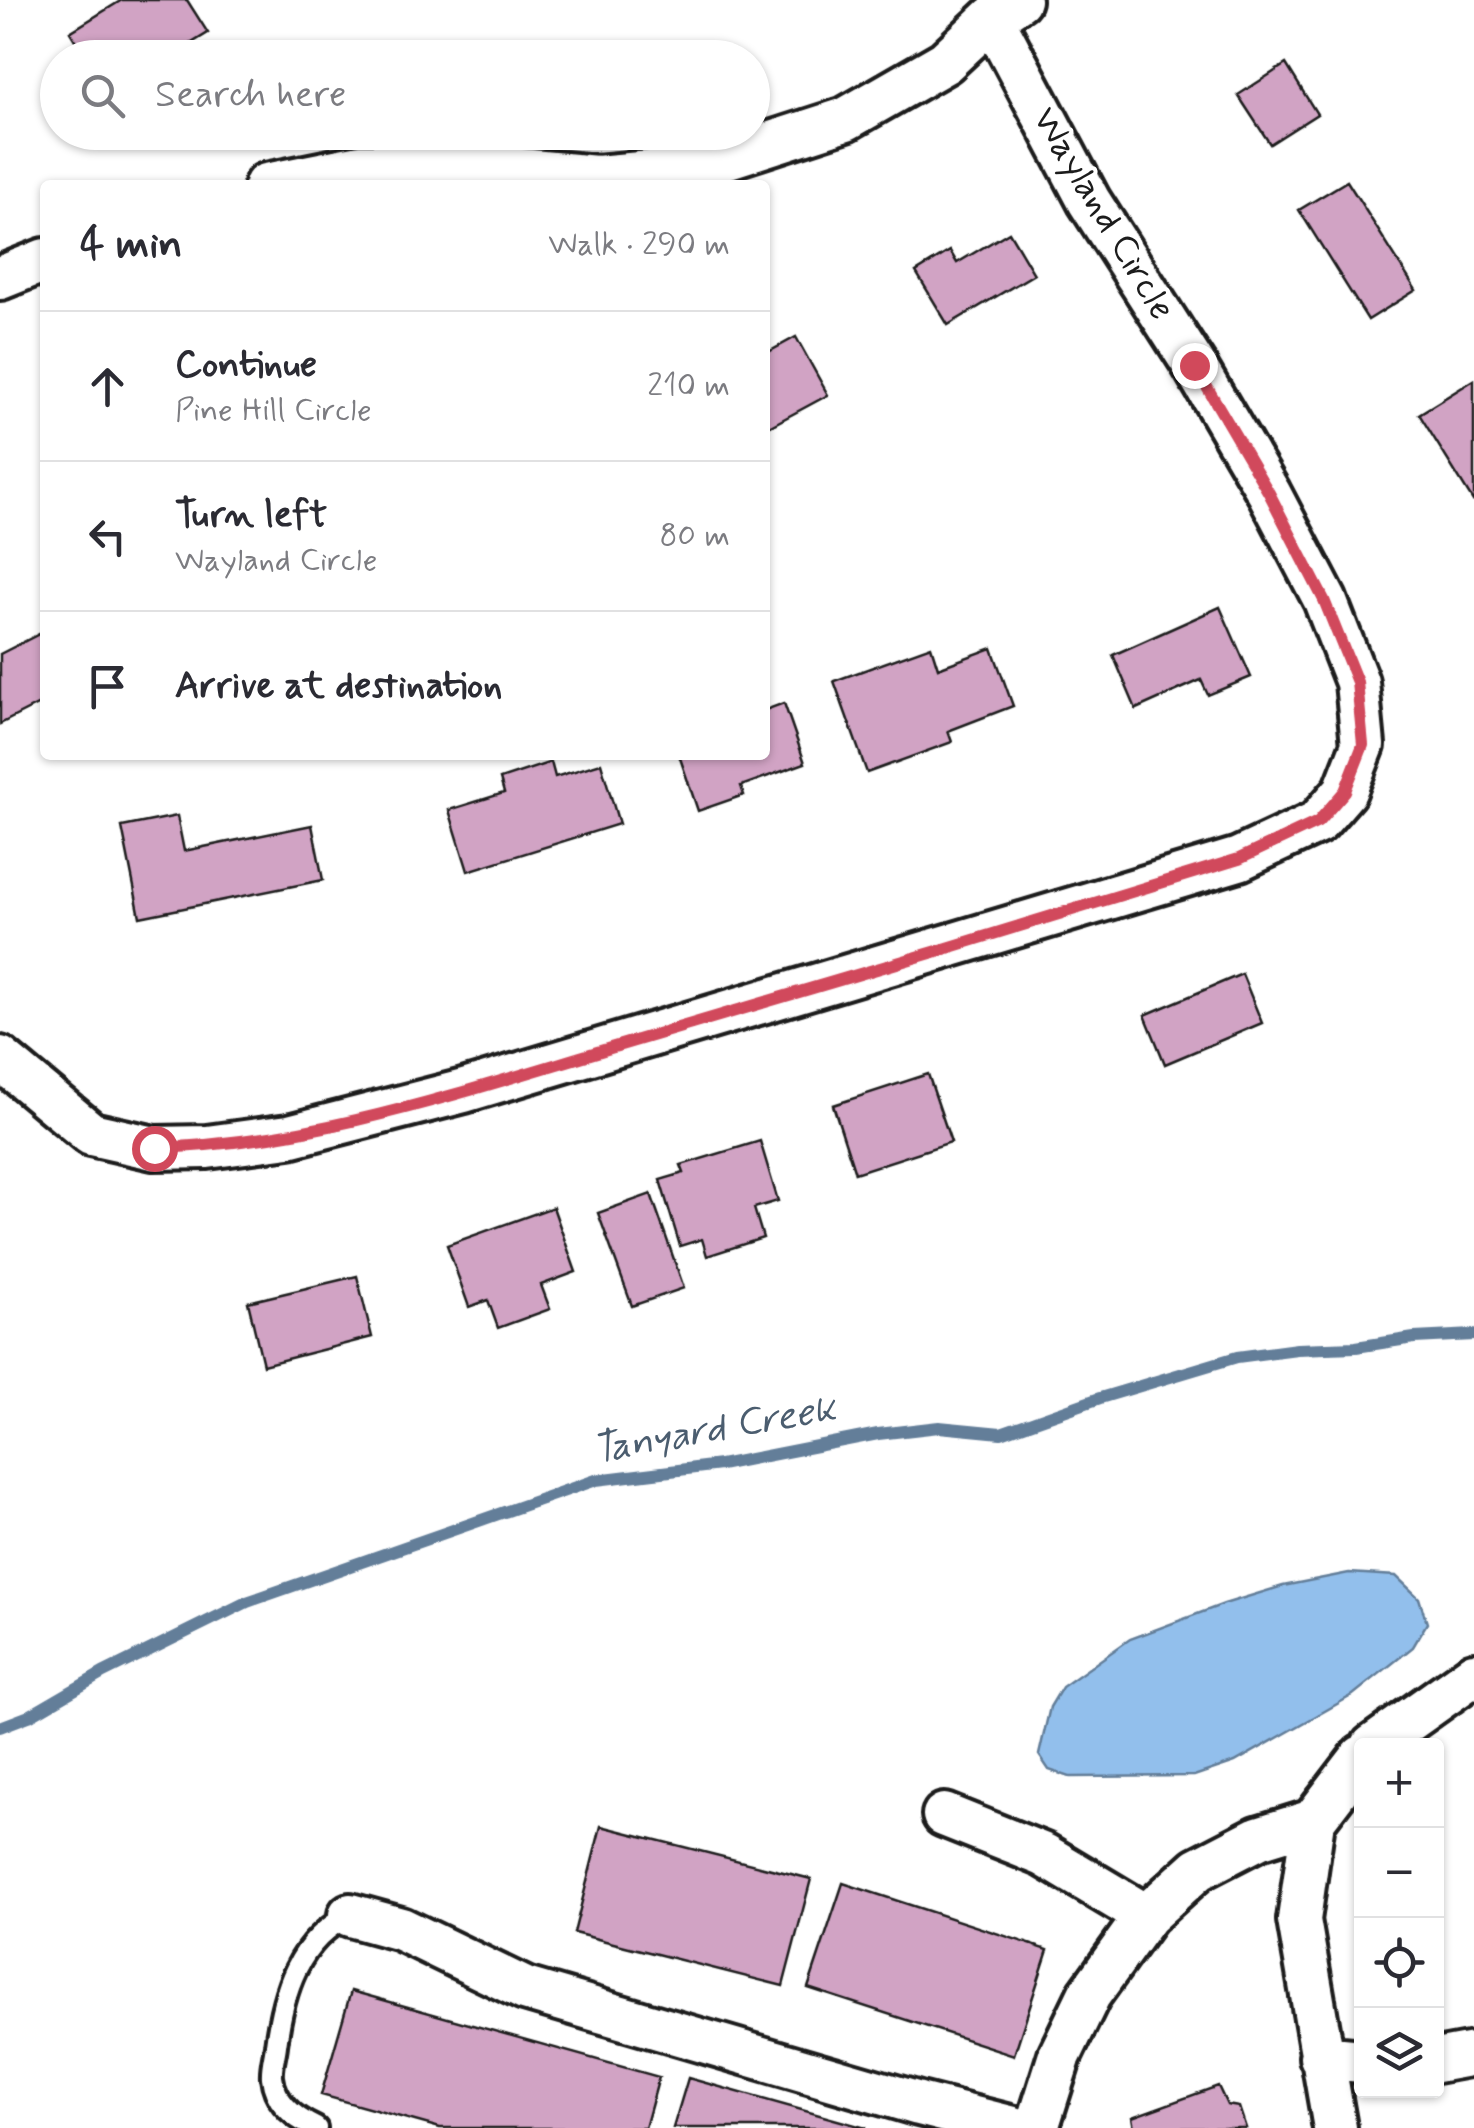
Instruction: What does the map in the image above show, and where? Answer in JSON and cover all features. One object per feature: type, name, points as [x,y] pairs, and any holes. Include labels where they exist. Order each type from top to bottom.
[{"type":"street","points":[[770,144],[846,119],[945,62],[1006,9]]},
{"type":"street","name":"Wayland Circle","points":[[0,1058],[91,1134],[154,1148],[207,1147],[289,1136],[464,1091],[1239,859],[1318,822],[1345,791],[1363,745],[1357,682],[1324,600],[1269,493],[1089,201],[1006,9]]},
{"type":"street","points":[[291,180],[360,166],[476,166],[597,177],[694,168],[750,150]]},
{"type":"street","points":[[0,278],[40,262]]},
{"type":"street","points":[[1384,1738],[1474,1674]]},
{"type":"street","points":[[1334,2128],[1341,2059],[1299,1920],[1312,1821],[1354,1766]]},
{"type":"street","points":[[944,1815],[1044,1855],[1146,1916]]},
{"type":"street","points":[[1038,2128],[1060,2055],[1089,1995],[1146,1916],[1198,1868],[1258,1838],[1312,1821]]},
{"type":"street","points":[[350,1914],[401,1929],[525,1989],[1014,2128]]},
{"type":"street","points":[[1444,2059],[1474,2054]]},
{"type":"lane","points":[[316,2128],[292,2116],[279,2098],[272,2077],[281,2008],[300,1959],[328,1925],[350,1914]]},
{"type":"water","points":[[1349,1573],[1396,1576],[1419,1598],[1427,1623],[1413,1647],[1353,1695],[1235,1762],[1194,1776],[1070,1777],[1049,1770],[1039,1755],[1050,1707],[1062,1687],[1130,1639],[1283,1586]]},
{"type":"building","points":[[122,0],[187,0],[208,33],[197,40],[75,40],[70,32]]},
{"type":"building","points":[[1286,64],[1317,114],[1270,144],[1238,95]]},
{"type":"building","points":[[1347,181],[1416,290],[1368,320],[1299,210]]},
{"type":"building","points":[[1009,232],[1034,274],[948,325],[916,272],[950,251],[957,263]]},
{"type":"building","points":[[796,337],[828,395],[770,426],[770,351]]},
{"type":"building","points":[[1474,380],[1474,500],[1473,501],[1419,414]]},
{"type":"building","points":[[1220,607],[1251,677],[1208,695],[1201,680],[1136,709],[1113,655]]},
{"type":"building","points":[[40,634],[40,704],[0,724],[0,654]]},
{"type":"building","points":[[931,646],[938,668],[992,648],[1013,706],[948,731],[952,742],[867,773],[834,681]]},
{"type":"building","points":[[784,703],[805,763],[741,786],[744,795],[698,811],[681,760],[770,760],[770,708]]},
{"type":"building","points":[[551,762],[555,777],[601,763],[619,824],[468,871],[449,810],[504,793],[500,779]]},
{"type":"building","points":[[177,816],[184,851],[312,825],[323,880],[140,917],[122,827]]},
{"type":"building","points":[[1242,974],[1262,1023],[1165,1064],[1145,1015]]},
{"type":"building","points":[[928,1074],[951,1142],[855,1173],[833,1105]]},
{"type":"building","points":[[760,1141],[778,1201],[754,1208],[763,1238],[707,1256],[702,1239],[680,1246],[660,1180],[684,1173],[681,1165]]},
{"type":"building","points":[[651,1194],[684,1288],[632,1306],[598,1213]]},
{"type":"building","points":[[553,1207],[576,1272],[541,1285],[550,1309],[498,1328],[488,1300],[469,1307],[447,1245]]},
{"type":"building","points":[[357,1276],[372,1337],[263,1365],[248,1302]]},
{"type":"building","points":[[601,1826],[811,1879],[783,1986],[574,1933]]},
{"type":"building","points":[[843,1883],[1048,1950],[1014,2055],[808,1988]]},
{"type":"building","points":[[351,1991],[659,2077],[645,2128],[440,2128],[321,2095]]},
{"type":"building","points":[[688,2078],[866,2128],[673,2128]]},
{"type":"building","points":[[1218,2086],[1227,2105],[1239,2107],[1246,2128],[1134,2128],[1132,2117]]},
{"type":"waterway","name":"Tanyard Creek","points":[[0,1727],[29,1716],[103,1673],[247,1602],[596,1480],[720,1465],[878,1434],[939,1427],[1001,1433],[1237,1357],[1474,1335]]},
{"type":"route","points":[[154,1148],[207,1147],[289,1136],[464,1091],[1239,859],[1318,822],[1345,791],[1363,745],[1357,682],[1324,600],[1269,493],[1194,365]]}]
